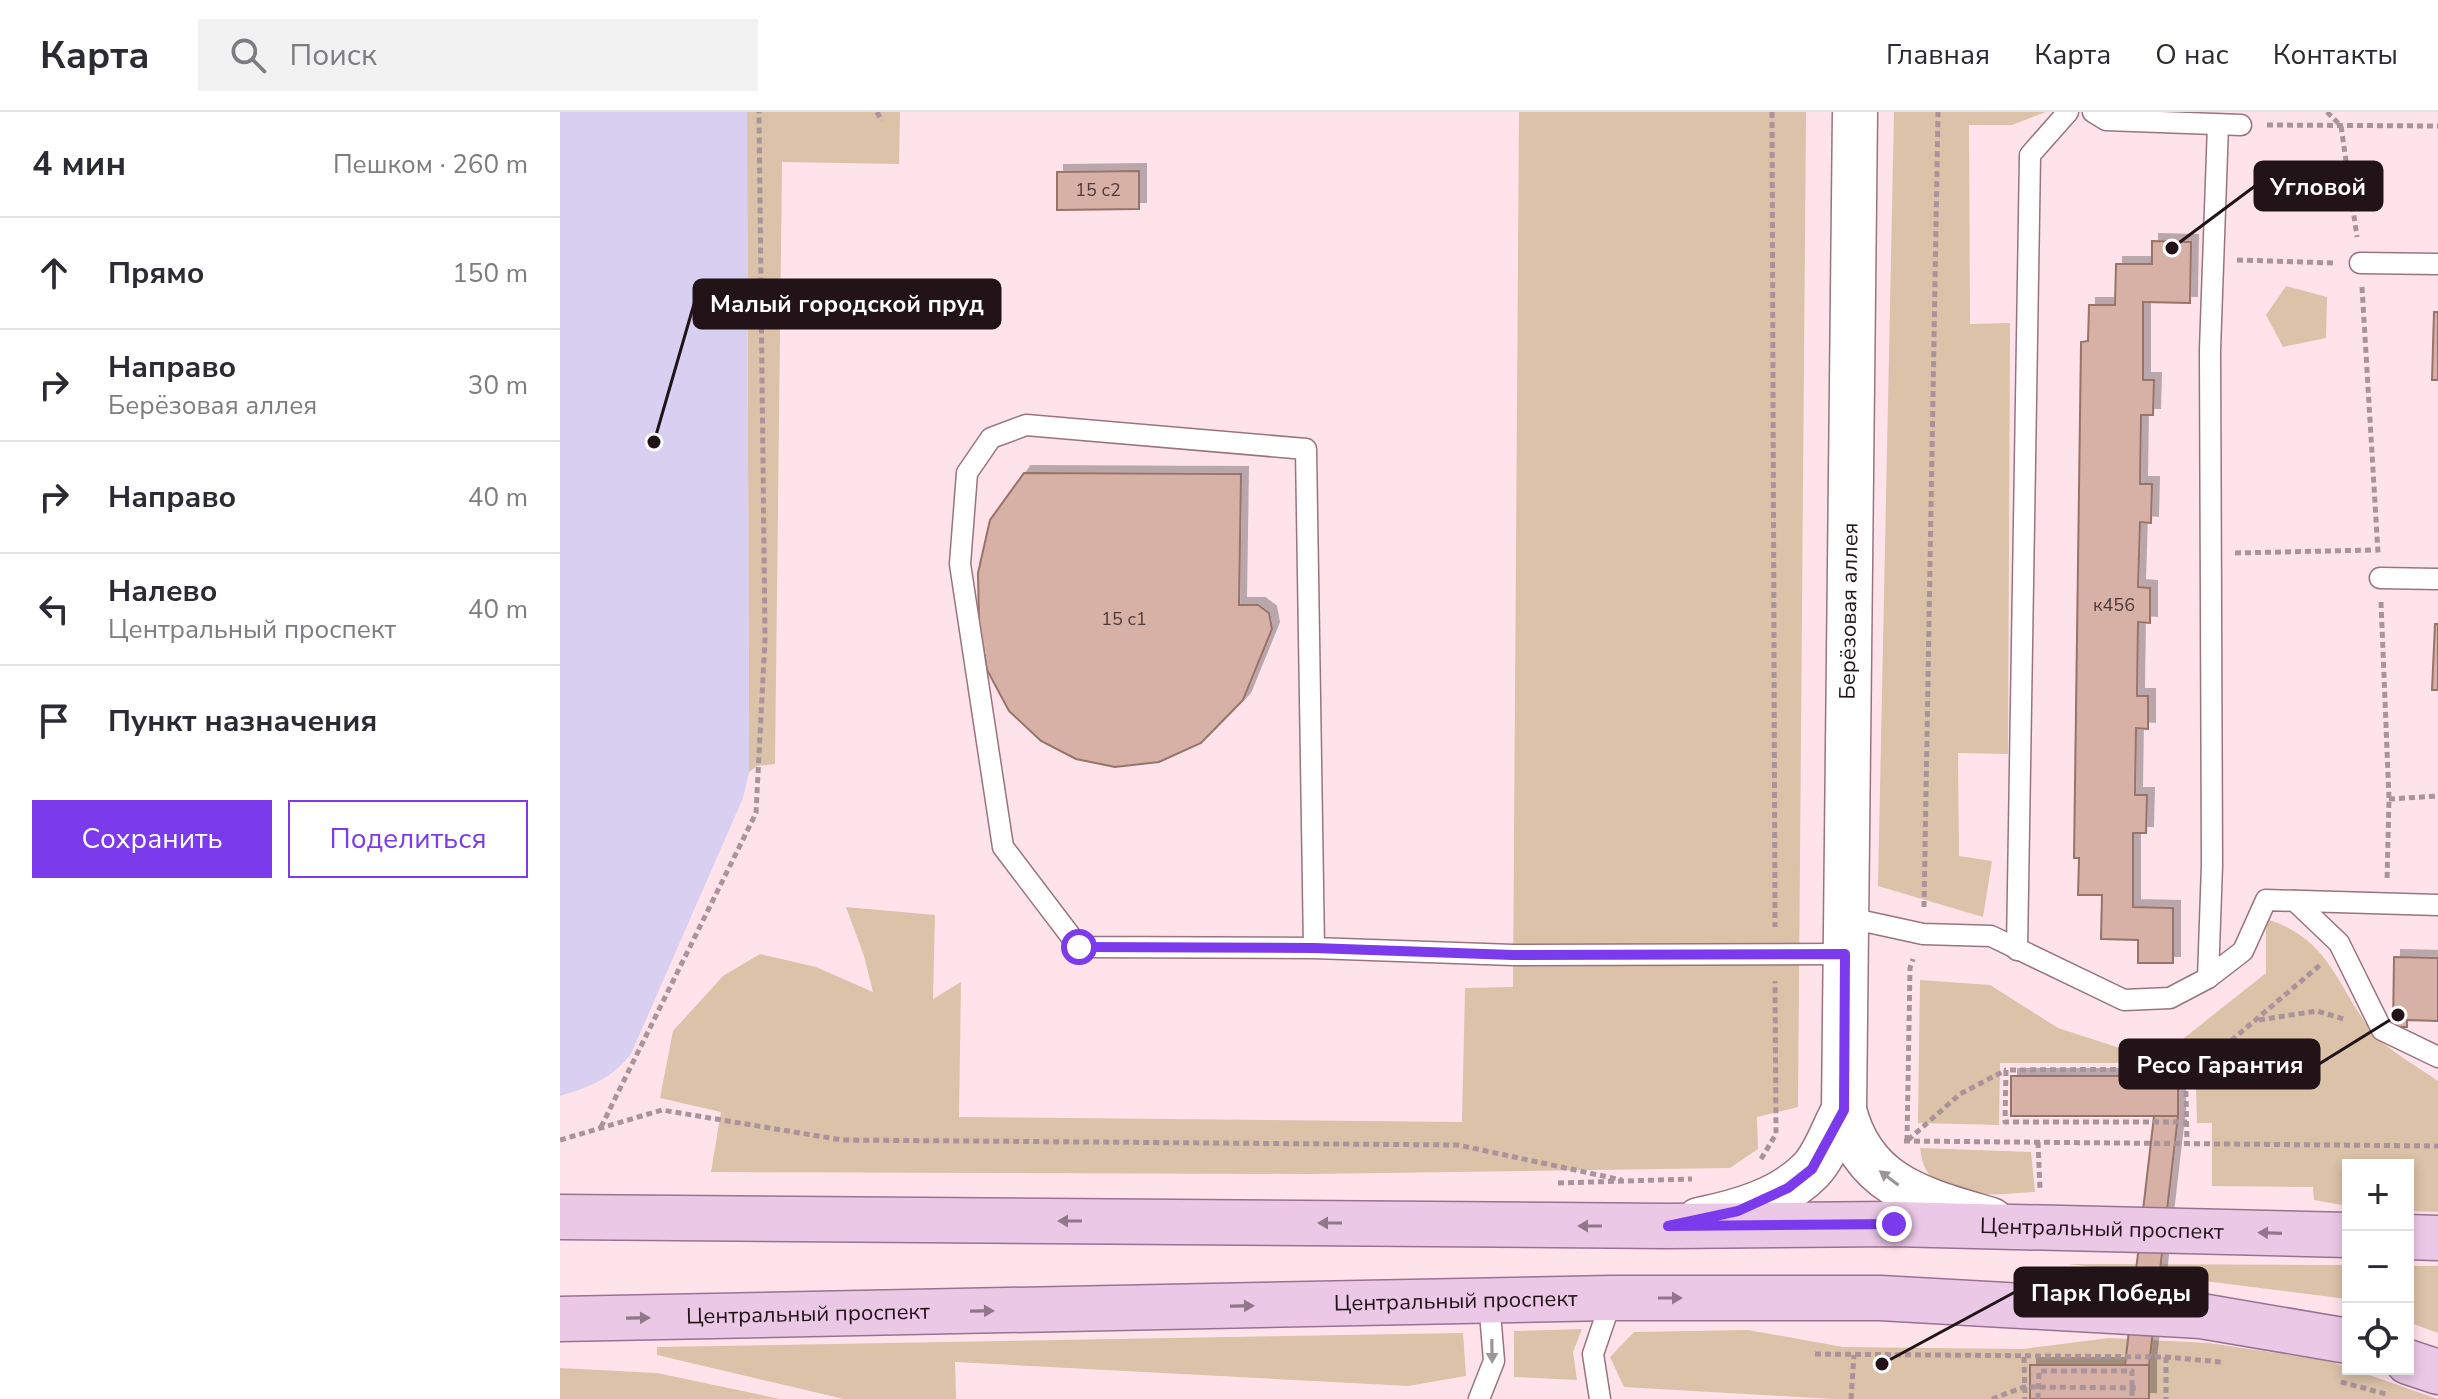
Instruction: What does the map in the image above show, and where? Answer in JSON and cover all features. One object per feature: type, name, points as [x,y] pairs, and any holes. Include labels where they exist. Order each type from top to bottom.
[{"type":"main road","name":"Центральный проспект","points":[[560,1217],[1668,1226],[2027,1210],[2342,1235]]},
{"type":"main road","points":[[2414,1237],[2438,1238]]},
{"type":"main road","name":"Центральный проспект","points":[[560,1319],[1612,1298],[1880,1298],[2201,1316],[2341,1360]]},
{"type":"main road","points":[[2398,1378],[2438,1372]]},
{"type":"street","name":"Берёзовая аллея","points":[[1844,1110],[1855,112]]},
{"type":"street","points":[[1844,1110],[1850,1133],[1867,1161],[1921,1199],[2027,1210]]},
{"type":"street","points":[[1668,1226],[1738,1211],[1788,1188],[1812,1169],[1844,1110]]},
{"type":"lane","points":[[2017,950],[2030,155],[2068,112]]},
{"type":"lane","points":[[2093,112],[2106,120],[2241,125]]},
{"type":"lane","points":[[2208,978],[2212,865],[2210,350],[2218,125]]},
{"type":"lane","points":[[2360,263],[2438,264]]},
{"type":"lane","points":[[1314,948],[1306,449],[1026,425],[991,438],[967,473],[960,564],[1003,847],[1079,947],[1314,948],[1513,955],[1775,953],[1845,936],[1991,936],[2124,1000],[2170,998],[2208,978],[2243,951],[2266,900],[2438,905]]},
{"type":"lane","points":[[2380,578],[2438,579]]},
{"type":"lane","points":[[2295,901],[2339,943],[2382,1030],[2438,1057]]},
{"type":"lane","points":[[1600,1399],[1593,1354],[1612,1298]]},
{"type":"lane","points":[[1479,1399],[1494,1361],[1489,1301]]},
{"type":"path","points":[[601,1128],[756,813],[765,639],[759,112]]},
{"type":"path","points":[[877,112],[882,121]]},
{"type":"path","points":[[1772,112],[1776,1134]]},
{"type":"path","points":[[1907,1141],[1910,968],[1923,934],[1938,112]]},
{"type":"path","points":[[2327,112],[2341,126],[2360,263],[2380,578],[2389,799],[2387,903]]},
{"type":"path","points":[[2241,125],[2438,126]]},
{"type":"path","points":[[2213,260],[2360,263]]},
{"type":"path","points":[[2210,553],[2378,550]]},
{"type":"path","points":[[2389,799],[2438,796]]},
{"type":"path","points":[[2178,1086],[2314,971],[2339,943]]},
{"type":"path","points":[[2258,1020],[2317,1011],[2382,1030]]},
{"type":"path","points":[[2185,1051],[2187,1143]]},
{"type":"path","points":[[1907,1141],[1960,1094],[2006,1070],[2186,1069]]},
{"type":"path","points":[[2006,1070],[2005,1122],[2187,1122]]},
{"type":"path","points":[[560,1140],[662,1110],[842,1140],[1458,1145],[1630,1182]]},
{"type":"path","points":[[1907,1141],[2438,1146]]},
{"type":"path","points":[[2027,1210],[2038,1142]]},
{"type":"path","points":[[1815,1354],[2166,1357],[2223,1362]]},
{"type":"path","points":[[1851,1399],[1854,1355]]},
{"type":"path","points":[[2024,1357],[2025,1399]]},
{"type":"path","points":[[2166,1357],[2166,1399]]},
{"type":"path","points":[[2341,1360],[2398,1378]]},
{"type":"path","points":[[2038,1399],[2037,1370],[2140,1370]]},
{"type":"path","points":[[2038,1399],[2039,1371],[2132,1371],[2131,1399]]},
{"type":"path","points":[[2027,1387],[2039,1372],[2131,1372],[2131,1399]]},
{"type":"path","points":[[1992,1399],[2027,1387],[2140,1388]]},
{"type":"shaded area","points":[[560,112],[747,112],[749,772],[743,798],[631,1054],[599,1081],[560,1096]]},
{"type":"shaded area","points":[[747,112],[900,112],[899,164],[782,162],[775,764],[757,766],[749,772]]},
{"type":"shaded area","points":[[1519,112],[1806,112],[1798,1107],[1757,1117],[1758,1149],[1730,1168],[1308,1174],[711,1172],[721,1112],[660,1098],[673,1031],[723,976],[760,954],[816,967],[873,992],[846,907],[935,915],[933,999],[961,982],[959,1117],[1462,1122],[1465,988],[1513,987]]},
{"type":"shaded area","points":[[1894,112],[2046,112],[2012,125],[1969,125],[1970,324],[2010,323],[2008,754],[1958,753],[1959,856],[1992,861],[1983,917],[1878,886]]},
{"type":"shaded area","points":[[2286,286],[2327,297],[2326,338],[2283,347],[2266,315]]},
{"type":"shaded area","points":[[2266,919],[2305,938],[2330,966],[2373,1033],[2394,1052],[2438,1081],[2438,1212],[2414,1211],[2414,1159],[2342,1159],[2342,1205],[2314,1200],[2313,1187],[2212,1186],[2212,1123],[2197,1123],[2195,1047],[2174,1046],[2266,973]]},
{"type":"shaded area","points":[[1920,980],[1990,985],[2058,1028],[2123,1049],[2124,1063],[2000,1063],[1999,1125],[1918,1123]]},
{"type":"shaded area","points":[[1920,1148],[2031,1152],[2035,1192],[1982,1195],[1948,1188],[1934,1180],[1925,1167]]},
{"type":"shaded area","points":[[2069,1264],[2342,1265],[2342,1298]]},
{"type":"shaded area","points":[[2414,1266],[2438,1266],[2438,1333],[2414,1324]]},
{"type":"shaded area","points":[[1582,1329],[1573,1352],[1577,1380],[1514,1377],[1514,1331]]},
{"type":"shaded area","points":[[1748,1330],[1843,1347],[2023,1349],[2109,1338],[2209,1343],[2329,1361],[2342,1366],[2342,1375],[2369,1375],[2438,1399],[1833,1399],[1624,1387],[1610,1357],[1634,1332]]},
{"type":"shaded area","points":[[1463,1333],[1466,1376],[1408,1386],[955,1362],[956,1399],[844,1399],[657,1355],[657,1347]]},
{"type":"shaded area","points":[[560,1368],[657,1373],[780,1399],[560,1399]]},
{"type":"building","points":[[1139,171],[1139,209],[1057,210],[1057,172]]},
{"type":"building","points":[[2152,241],[2191,242],[2190,303],[2143,302],[2143,380],[2154,380],[2153,415],[2141,415],[2140,484],[2152,484],[2151,523],[2140,522],[2138,587],[2150,588],[2150,623],[2138,622],[2137,696],[2148,696],[2148,729],[2136,728],[2135,795],[2147,795],[2146,833],[2133,833],[2133,907],[2173,908],[2173,963],[2138,963],[2138,940],[2101,939],[2102,895],[2078,895],[2079,858],[2074,858],[2081,342],[2088,341],[2089,305],[2115,305],[2116,264],[2152,264]]},
{"type":"building","points":[[2434,312],[2438,312],[2438,380],[2432,380]]},
{"type":"building","points":[[1024,473],[1241,474],[1239,605],[1258,605],[1269,613],[1272,629],[1243,700],[1201,743],[1159,762],[1115,767],[1076,759],[1041,741],[1009,711],[987,670],[979,624],[978,573],[990,520]]},
{"type":"building","points":[[2435,624],[2438,624],[2438,690],[2432,690]]},
{"type":"building","points":[[2394,957],[2438,958],[2438,1021],[2407,1020],[2407,1027],[2393,1027]]},
{"type":"building","points":[[2011,1076],[2178,1076],[2178,1116],[2011,1116]]},
{"type":"building","points":[[2154,1116],[2178,1116],[2149,1365],[2125,1365]]},
{"type":"building","points":[[2030,1365],[2149,1365],[2149,1399],[2030,1399]]},
{"type":"place","name":"Угловой","points":[[2172,248]]},
{"type":"place","name":"Малый городской пруд","points":[[654,442]]},
{"type":"place","name":"Ресо Гарантия","points":[[2398,1015]]},
{"type":"place","name":"Парк Победы","points":[[1882,1364]]},
{"type":"route","points":[[1079,947],[1314,948],[1513,955],[1845,954],[1844,1110],[1812,1169],[1788,1188],[1738,1211],[1668,1226],[1894,1224]]}]
